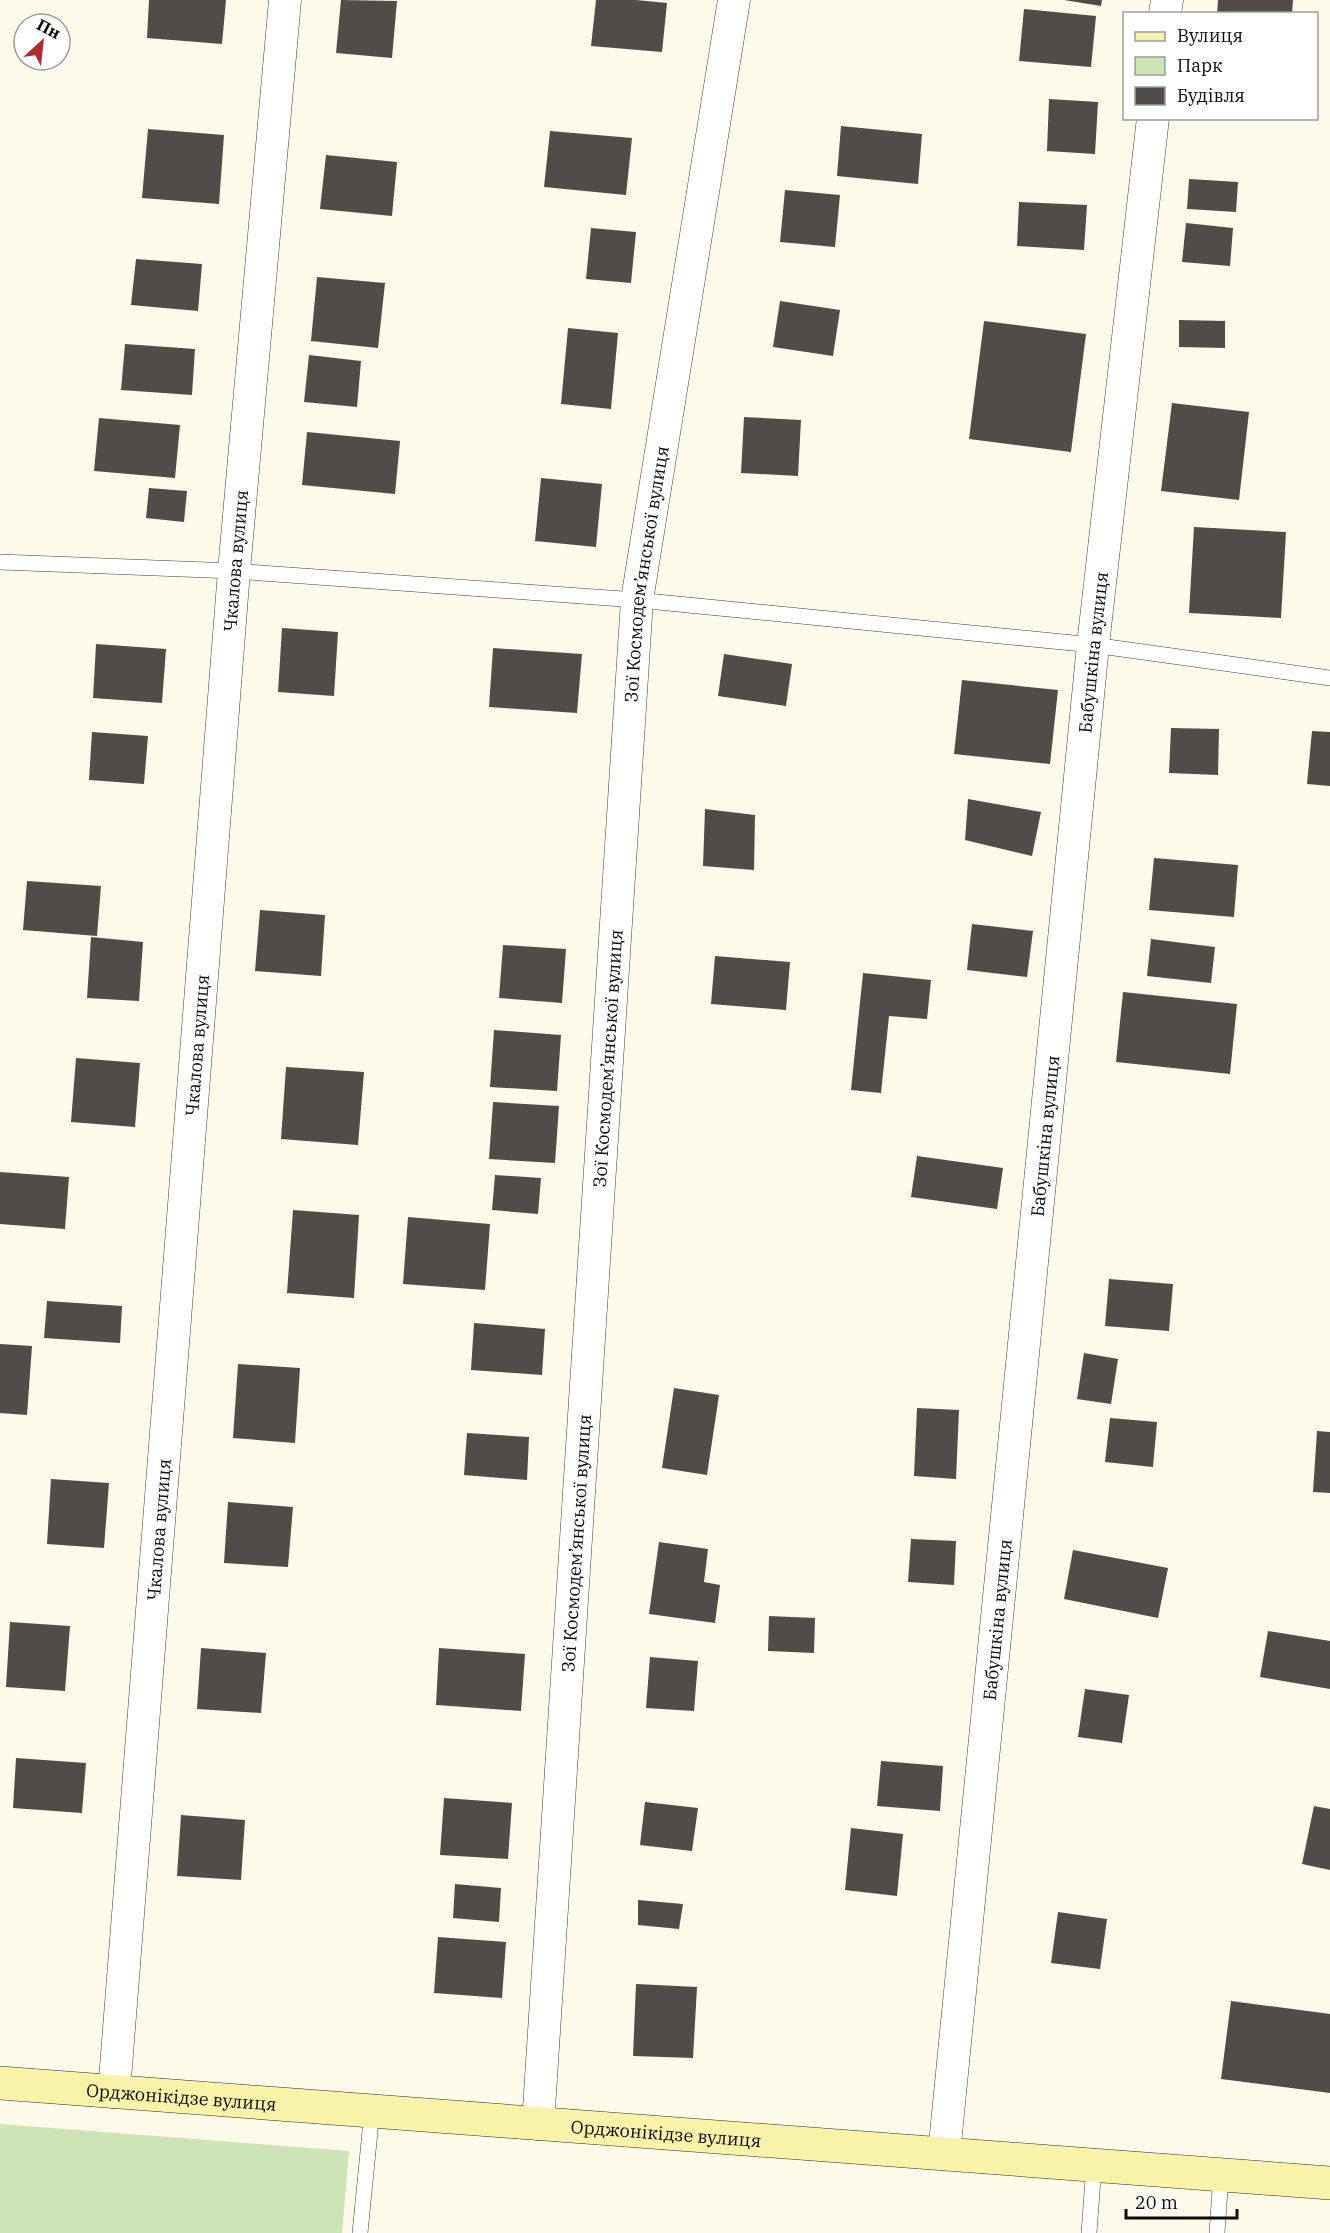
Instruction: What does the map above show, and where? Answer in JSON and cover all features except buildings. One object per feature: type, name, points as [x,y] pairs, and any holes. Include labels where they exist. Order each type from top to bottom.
[{"type":"main road","name":"Орджонікідзе вулиця","points":[[0,2083],[1330,2183]]},
{"type":"street","name":"Чкалова вулиця","points":[[114,2092],[234,571],[285,0]]},
{"type":"street","name":"Зої Космодем’янської вулиця","points":[[538,2124],[637,600],[734,0]]},
{"type":"street","name":"Бабушкіна вулиця","points":[[944,2154],[1093,645],[1153,120]]},
{"type":"lane","points":[[0,562],[234,571],[637,600],[1093,645],[1330,678]]},
{"type":"lane","points":[[360,2233],[372,2111]]},
{"type":"lane","points":[[1089,2233],[1094,2165]]},
{"type":"lane","points":[[1217,2233],[1221,2175]]},
{"type":"green space","points":[[0,2124],[349,2151],[342,2233],[0,2233]]}]
